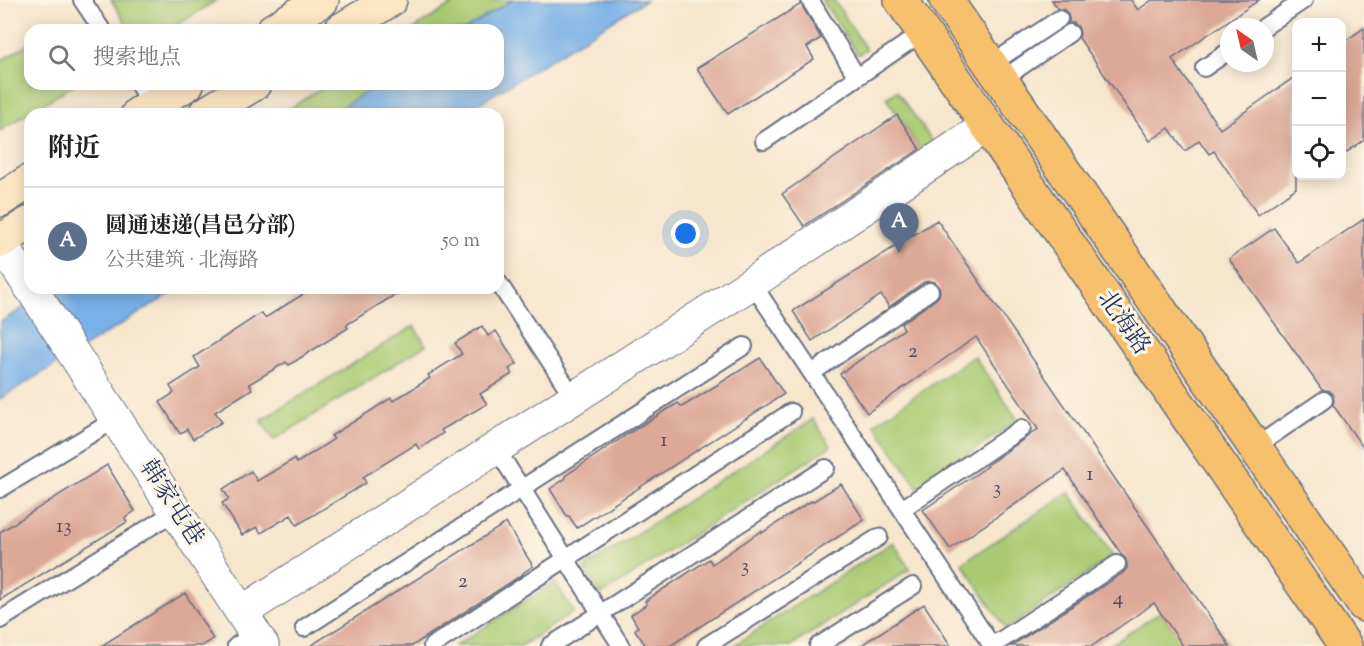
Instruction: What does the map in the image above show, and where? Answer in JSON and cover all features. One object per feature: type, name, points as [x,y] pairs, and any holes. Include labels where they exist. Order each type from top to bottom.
[{"type":"main road","points":[[283,24],[322,0]]},
{"type":"main road","points":[[351,24],[390,0]]},
{"type":"main road","name":"北海路","points":[[901,0],[1345,646]]},
{"type":"main road","name":"北海路","points":[[946,0],[1364,605]]},
{"type":"main road","points":[[143,101],[171,90]]},
{"type":"main road","points":[[215,108],[244,90]]},
{"type":"main road","points":[[1031,189],[1062,168]]},
{"type":"main road","points":[[0,200],[24,186]]},
{"type":"main road","points":[[0,241],[24,226]]},
{"type":"street","points":[[249,634],[496,448],[752,283],[987,126]]},
{"type":"street","points":[[0,241],[24,277]]},
{"type":"street","name":"韩家屯巷","points":[[35,294],[176,511],[249,634]]},
{"type":"lane","points":[[82,0],[98,24]]},
{"type":"lane","points":[[810,0],[857,77]]},
{"type":"lane","points":[[1274,20],[1304,0]]},
{"type":"lane","points":[[996,72],[1059,19]]},
{"type":"lane","points":[[764,141],[923,32]]},
{"type":"lane","points":[[996,72],[1070,33]]},
{"type":"lane","points":[[1204,68],[1220,57]]},
{"type":"lane","points":[[752,283],[992,646],[1117,564]]},
{"type":"lane","points":[[504,291],[574,398]]},
{"type":"lane","points":[[812,373],[930,291]]},
{"type":"lane","points":[[304,628],[744,346]]},
{"type":"lane","points":[[1255,447],[1324,400]]},
{"type":"lane","points":[[432,646],[791,412]]},
{"type":"lane","points":[[0,489],[116,419]]},
{"type":"lane","points":[[902,510],[1022,428]]},
{"type":"lane","points":[[496,448],[621,646]]},
{"type":"lane","points":[[550,646],[826,468]]},
{"type":"lane","points":[[0,620],[176,511]]},
{"type":"lane","points":[[706,646],[879,537]]},
{"type":"lane","points":[[818,646],[913,586]]},
{"type":"green space","points":[[111,0],[217,0],[179,24],[126,24]]},
{"type":"green space","points":[[459,0],[512,0],[474,24],[421,24]]},
{"type":"green space","points":[[822,0],[834,0],[866,49],[858,55]]},
{"type":"green space","points":[[24,47],[24,90],[65,90],[37,108],[24,108],[24,116],[0,131],[0,61]]},
{"type":"green space","points":[[319,90],[369,90],[341,108],[290,108]]},
{"type":"green space","points":[[897,91],[935,145],[923,154],[886,98]]},
{"type":"green space","points":[[414,326],[426,345],[274,440],[261,420]]},
{"type":"green space","points":[[974,356],[1018,420],[918,488],[874,424]]},
{"type":"green space","points":[[813,419],[831,446],[601,595],[584,568]]},
{"type":"green space","points":[[1069,492],[1113,556],[1006,629],[962,563]]},
{"type":"green space","points":[[893,542],[910,569],[791,646],[733,646]]},
{"type":"green space","points":[[555,582],[574,612],[521,646],[455,646]]},
{"type":"green space","points":[[1204,608],[1225,638],[1213,646],[1109,646],[1160,612],[1172,629]]},
{"type":"water","points":[[512,0],[646,0],[504,88],[504,24],[474,24]]},
{"type":"water","points":[[369,90],[501,90],[472,108],[341,108]]},
{"type":"water","points":[[45,294],[170,294],[0,399],[0,322]]},
{"type":"building","points":[[1052,0],[1131,0],[1138,10],[1152,0],[1259,0],[1232,18],[1220,18],[1220,26],[1172,59],[1220,129],[1292,79],[1292,180],[1296,180],[1296,188],[1258,215],[1214,151],[1209,154],[1199,140],[1185,151],[1169,128],[1150,141],[1079,38],[1078,27],[1074,23],[1069,23],[1067,13],[1063,9],[1058,9]]},
{"type":"building","points":[[801,4],[821,38],[807,47],[814,59],[728,114],[697,68]]},
{"type":"building","points":[[1364,28],[1364,140],[1346,153],[1346,72],[1346,41]]},
{"type":"building","points":[[897,115],[920,149],[804,226],[782,194]]},
{"type":"building","points":[[1364,219],[1364,449],[1333,405],[1332,394],[1328,390],[1322,390],[1229,259],[1274,228],[1299,263]]},
{"type":"building","points":[[937,220],[1230,646],[1183,646],[1154,603],[1092,646],[1011,646],[1123,573],[1127,568],[1126,559],[1065,470],[950,549],[923,510],[1038,429],[976,337],[867,413],[840,374],[904,329],[901,324],[936,299],[940,291],[935,282],[924,282],[889,307],[881,295],[812,341],[793,311]]},
{"type":"building","points":[[303,294],[396,294],[346,325],[348,328],[289,365],[286,362],[249,384],[252,389],[215,412],[222,422],[193,439],[187,429],[180,434],[160,402],[174,393],[170,386],[200,367],[194,357],[261,313],[265,318]]},
{"type":"building","points":[[482,326],[488,336],[496,331],[517,364],[509,369],[512,374],[480,394],[487,404],[441,430],[443,433],[419,449],[416,444],[363,477],[366,483],[297,525],[291,515],[261,533],[257,527],[242,535],[222,503],[229,499],[223,489],[251,471],[257,481],[294,459],[297,463],[334,439],[331,436],[391,398],[393,401],[430,378],[428,375],[462,354],[455,343]]},
{"type":"building","points":[[760,358],[784,394],[577,528],[550,489],[566,478],[565,476],[629,433],[678,403],[682,407]]},
{"type":"building","points":[[107,465],[135,511],[125,518],[127,522],[0,600],[0,532]]},
{"type":"building","points":[[841,484],[864,520],[670,646],[646,646],[635,630],[638,627],[631,615],[647,604],[645,601],[709,559],[712,564],[761,531],[762,533]]},
{"type":"building","points":[[506,523],[533,566],[412,646],[310,646]]},
{"type":"building","points":[[185,593],[213,639],[202,646],[101,646]]},
{"type":"building","points":[[924,604],[951,646],[860,646]]},
{"type":"place","name":"圆通速递(昌邑分部)","points":[[899,253]]}]
